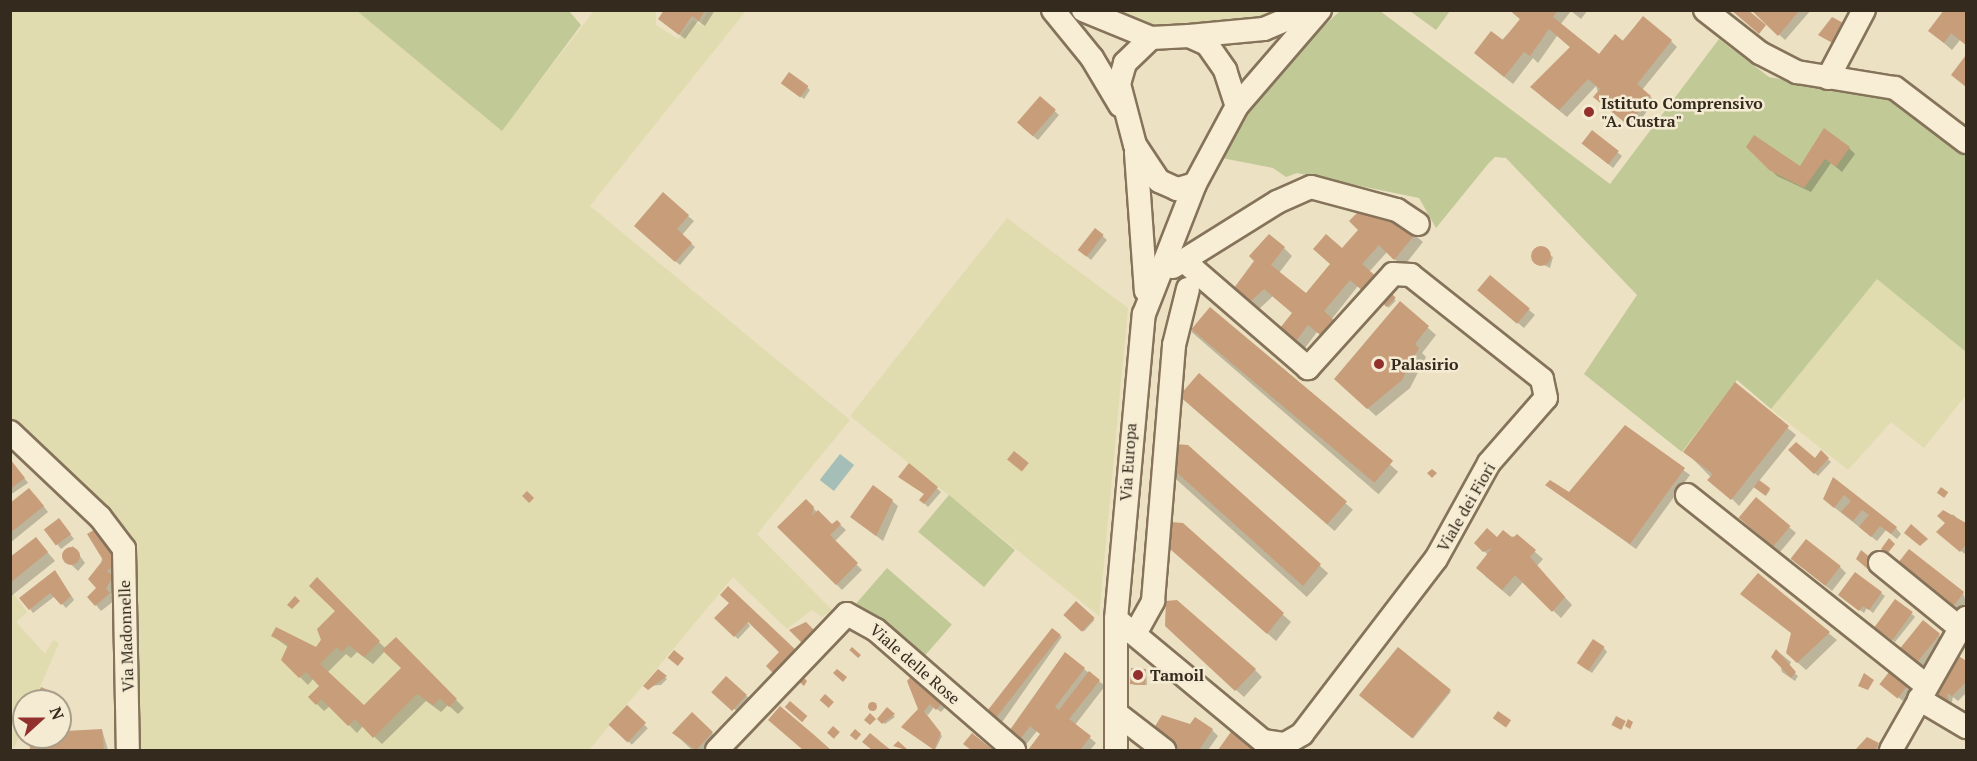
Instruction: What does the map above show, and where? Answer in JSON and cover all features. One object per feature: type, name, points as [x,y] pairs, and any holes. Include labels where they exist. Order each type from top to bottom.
[{"type":"street","points":[[1053,10],[1092,58],[1121,107],[1135,145],[1146,307]]},
{"type":"street","points":[[1083,10],[1151,38],[1264,29],[1309,10]]},
{"type":"street","points":[[1135,145],[1168,187],[1196,184],[1237,106],[1320,10]]},
{"type":"street","points":[[1705,10],[1777,64],[1828,78],[1895,88],[1966,142]]},
{"type":"street","points":[[1828,78],[1864,10]]},
{"type":"street","points":[[1189,36],[1207,44],[1225,70],[1237,106]]},
{"type":"street","points":[[1121,107],[1119,84],[1125,63],[1151,38]]},
{"type":"street","name":"Via Europa","points":[[1116,750],[1116,619],[1133,398],[1146,307],[1196,184]]},
{"type":"street","points":[[1158,274],[1185,262],[1277,202],[1311,188],[1396,210],[1418,224]]},
{"type":"street","name":"Viale dei Fiori","points":[[1116,619],[1263,741],[1285,744],[1302,734],[1436,559],[1489,463],[1546,398],[1542,379],[1411,275],[1393,274],[1308,368],[1185,262]]},
{"type":"street","points":[[1135,634],[1153,601],[1174,345],[1188,289]]},
{"type":"street","name":"Via Madonnelle","points":[[10,432],[109,525],[123,549],[128,750]]},
{"type":"street","points":[[1687,495],[1966,727]]},
{"type":"street","points":[[1880,563],[1964,623],[1922,692],[1891,750]]},
{"type":"street","name":"Viale delle Rose","points":[[717,750],[847,614],[876,630],[1014,750]]},
{"type":"street","points":[[1116,713],[1164,750]]},
{"type":"shaded area","points":[[1280,10],[1265,19],[1152,28],[1112,11]]},
{"type":"shaded area","points":[[10,11],[357,11],[502,130],[594,11],[656,11],[656,25],[678,39],[693,20],[700,25],[708,11],[746,11],[590,206],[850,420],[757,534],[832,610],[822,617],[812,610],[787,629],[733,577],[589,750],[136,750],[138,543],[11,420]]},
{"type":"shaded area","points":[[1007,218],[1128,308],[1099,616],[850,416]]},
{"type":"shaded area","points":[[1877,278],[1966,352],[1966,395],[1924,448],[1891,422],[1848,470],[1771,409]]},
{"type":"shaded area","points":[[12,592],[27,612],[16,622],[45,654],[53,640],[59,643],[39,689],[13,689]]},
{"type":"green space","points":[[1410,10],[1450,11],[1436,30]]},
{"type":"green space","points":[[357,11],[569,11],[581,25],[502,131]]},
{"type":"green space","points":[[1340,11],[1380,11],[1610,184],[1719,39],[1769,77],[1893,100],[1966,157],[1966,352],[1877,279],[1771,409],[1737,380],[1682,452],[1584,374],[1637,295],[1506,158],[1495,157],[1488,164],[1436,228],[1419,198],[1297,173],[1286,177],[1273,168],[1222,158],[1270,76]]},
{"type":"green space","points":[[949,495],[1015,550],[984,587],[918,532]]},
{"type":"green space","points":[[887,568],[952,624],[921,660],[856,603]]},
{"type":"water","points":[[840,454],[854,465],[834,491],[820,480]]},
{"type":"building","points":[[664,10],[705,10],[699,21],[692,16],[679,35],[658,19]]},
{"type":"building","points":[[1510,10],[1558,10],[1553,17],[1599,54],[1615,34],[1623,41],[1643,16],[1672,40],[1637,84],[1651,96],[1628,125],[1593,97],[1600,89],[1588,79],[1559,110],[1530,87],[1570,47],[1549,29],[1530,56],[1524,52],[1504,77],[1474,53],[1491,31],[1503,40],[1520,19]]},
{"type":"building","points":[[1731,10],[1748,10],[1766,25],[1759,34]]},
{"type":"building","points":[[1751,10],[1800,10],[1778,36]]},
{"type":"building","points":[[1944,10],[1966,10],[1966,45],[1951,33],[1944,43],[1928,31]]},
{"type":"building","points":[[1832,17],[1847,25],[1836,45],[1818,35]]},
{"type":"building","points":[[1966,55],[1966,87],[1951,75]]},
{"type":"building","points":[[789,72],[808,86],[800,97],[781,83]]},
{"type":"building","points":[[1040,96],[1056,110],[1033,136],[1017,122]]},
{"type":"building","points":[[1824,128],[1850,147],[1836,167],[1825,159],[1804,188],[1769,170],[1746,147],[1754,135],[1800,166]]},
{"type":"building","points":[[1592,130],[1619,151],[1608,164],[1582,143]]},
{"type":"building","points":[[663,192],[689,215],[677,229],[692,243],[675,262],[634,226]]},
{"type":"building","points":[[1357,213],[1404,224],[1416,233],[1394,260],[1379,245],[1362,264],[1378,278],[1365,293],[1350,280],[1324,311],[1338,324],[1324,338],[1308,325],[1296,341],[1280,328],[1292,313],[1264,289],[1250,302],[1234,288],[1254,261],[1249,256],[1269,234],[1285,247],[1271,265],[1306,293],[1330,264],[1313,249],[1326,234],[1342,248],[1358,230],[1349,221]]},
{"type":"building","points":[[1095,228],[1104,235],[1086,257],[1078,250]]},
{"type":"building","points":[[1541,246],[1548,249],[1551,256],[1548,263],[1541,266],[1534,263],[1531,256],[1534,249]]},
{"type":"building","points":[[1490,275],[1530,308],[1517,324],[1477,290]]},
{"type":"building","points":[[1388,290],[1396,298],[1387,307],[1379,299]]},
{"type":"building","name":"Palasirio","points":[[1400,301],[1429,326],[1415,344],[1419,348],[1402,380],[1367,409],[1334,379]]},
{"type":"building","points":[[1210,307],[1393,461],[1374,483],[1191,329]]},
{"type":"building","points":[[1199,373],[1347,502],[1327,524],[1179,396]]},
{"type":"building","points":[[1735,382],[1789,426],[1731,500],[1707,480],[1713,474],[1683,452]]},
{"type":"building","points":[[1625,425],[1685,468],[1630,544],[1545,485],[1550,480],[1569,492]]},
{"type":"building","points":[[1796,442],[1815,458],[1821,450],[1829,458],[1814,474],[1788,450]]},
{"type":"building","points":[[1175,444],[1188,445],[1321,564],[1303,586],[1174,470]]},
{"type":"building","points":[[1014,451],[1029,463],[1022,472],[1007,460]]},
{"type":"building","points":[[10,459],[25,478],[10,489]]},
{"type":"building","points":[[909,463],[938,487],[924,504],[919,500],[924,494],[898,477]]},
{"type":"building","points":[[1432,469],[1437,473],[1432,478],[1427,473]]},
{"type":"building","points":[[1833,477],[1897,527],[1891,534],[1880,526],[1871,537],[1859,527],[1869,515],[1862,510],[1853,521],[1841,512],[1851,501],[1844,495],[1834,508],[1823,499]]},
{"type":"building","points":[[1759,480],[1770,488],[1765,496],[1754,487]]},
{"type":"building","points":[[873,485],[893,500],[876,536],[850,517]]},
{"type":"building","points":[[1941,487],[1948,492],[1944,498],[1937,493]]},
{"type":"building","points":[[29,488],[44,506],[10,533],[10,503]]},
{"type":"building","points":[[527,491],[534,498],[529,503],[522,496]]},
{"type":"building","points":[[1756,497],[1790,526],[1773,547],[1739,518]]},
{"type":"building","points":[[806,499],[814,507],[812,516],[818,510],[832,524],[837,520],[841,524],[830,535],[858,563],[836,585],[777,527]]},
{"type":"building","points":[[1943,510],[1966,523],[1966,544],[1960,552],[1936,532],[1945,523],[1937,516]]},
{"type":"building","points":[[59,518],[71,534],[56,545],[44,529]]},
{"type":"building","points":[[1171,522],[1183,523],[1284,613],[1267,634],[1170,549]]},
{"type":"building","points":[[1911,524],[1928,539],[1920,546],[1904,533]]},
{"type":"building","points":[[99,527],[117,564],[107,571],[113,576],[106,589],[110,593],[95,606],[87,597],[96,588],[88,579],[103,560],[87,534]]},
{"type":"building","points":[[1487,528],[1497,537],[1503,530],[1513,538],[1517,534],[1536,550],[1530,557],[1565,597],[1552,612],[1515,575],[1502,590],[1476,568],[1492,548],[1483,552],[1474,543]]},
{"type":"building","points":[[36,537],[48,552],[10,583],[10,557]]},
{"type":"building","points":[[1889,538],[1895,544],[1887,554],[1881,549]]},
{"type":"building","points":[[1806,539],[1841,566],[1825,586],[1791,559]]},
{"type":"building","points":[[67,547],[75,547],[80,552],[78,563],[67,565],[62,560],[62,552]]},
{"type":"building","points":[[1909,549],[1964,592],[1950,610],[1895,567]]},
{"type":"building","points":[[1861,550],[1871,558],[1870,571],[1856,559]]},
{"type":"building","points":[[55,570],[71,596],[61,605],[50,593],[29,610],[19,598]]},
{"type":"building","points":[[1855,572],[1882,592],[1869,610],[1863,606],[1859,611],[1838,595]]},
{"type":"building","points":[[1758,573],[1830,632],[1797,663],[1786,653],[1791,633],[1740,594]]},
{"type":"building","points":[[317,577],[380,641],[364,657],[349,645],[342,652],[337,647],[320,664],[364,705],[401,668],[382,650],[396,637],[457,699],[449,707],[440,698],[433,705],[417,694],[373,738],[355,719],[348,726],[321,699],[316,705],[308,697],[319,686],[306,672],[299,678],[281,660],[288,645],[271,636],[276,627],[316,647],[321,640],[317,629],[335,611],[309,586]]},
{"type":"building","points":[[728,586],[798,652],[774,674],[766,666],[779,652],[748,622],[734,637],[714,618],[729,603],[720,595]]},
{"type":"building","points":[[295,596],[300,601],[292,609],[287,605]]},
{"type":"building","points":[[1895,599],[1913,612],[1892,640],[1874,627]]},
{"type":"building","points":[[1177,600],[1256,669],[1235,691],[1165,626],[1166,601]]},
{"type":"building","points":[[1076,601],[1095,618],[1082,632],[1063,615]]},
{"type":"building","points":[[1923,620],[1940,634],[1917,662],[1900,648]]},
{"type":"building","points":[[806,622],[816,632],[804,645],[789,630]]},
{"type":"building","points":[[1052,628],[1061,635],[993,721],[984,715]]},
{"type":"building","points":[[1593,639],[1605,647],[1588,671],[1577,663]]},
{"type":"building","points":[[852,647],[861,655],[858,658],[849,650]]},
{"type":"building","points":[[1398,647],[1451,690],[1412,738],[1359,695]]},
{"type":"building","points":[[1776,649],[1796,672],[1791,678],[1771,657]]},
{"type":"building","points":[[674,650],[684,658],[678,666],[668,658]]},
{"type":"building","points":[[1065,652],[1085,668],[1055,707],[1059,710],[1089,671],[1100,680],[1069,719],[1091,736],[1080,750],[1028,750],[1040,734],[1030,726],[1018,742],[1007,734]]},
{"type":"building","points":[[1953,652],[1966,661],[1966,682],[1952,696],[1947,693],[1949,704],[1926,697]]},
{"type":"building","points":[[1893,667],[1911,681],[1898,698],[1879,684]]},
{"type":"building","points":[[1131,668],[1146,669],[1145,685],[1130,684]]},
{"type":"building","points":[[658,669],[667,676],[648,690],[643,686]]},
{"type":"building","points":[[837,669],[847,677],[843,682],[833,673]]},
{"type":"building","points":[[914,673],[945,699],[936,710],[930,704],[924,711],[941,733],[934,750],[901,727],[918,709],[907,681]]},
{"type":"building","points":[[1864,673],[1874,680],[1868,690],[1858,686]]},
{"type":"building","points":[[801,675],[807,681],[804,686],[797,680]]},
{"type":"building","points":[[726,676],[747,695],[732,711],[711,692]]},
{"type":"building","points":[[825,694],[834,702],[829,708],[820,700]]},
{"type":"building","points":[[790,701],[807,716],[802,722],[785,707]]},
{"type":"building","points":[[872,702],[876,706],[872,710],[868,706]]},
{"type":"building","points":[[627,705],[646,723],[628,742],[609,725]]},
{"type":"building","points":[[780,706],[831,750],[803,750],[768,720]]},
{"type":"building","points":[[887,707],[895,714],[882,724],[877,719]]},
{"type":"building","points":[[1498,711],[1511,720],[1506,728],[1493,718]]},
{"type":"building","points":[[692,712],[713,732],[696,750],[672,733]]},
{"type":"building","points":[[870,713],[876,719],[870,725],[864,720]]},
{"type":"building","points":[[1162,715],[1190,724],[1195,717],[1213,729],[1199,750],[1180,750],[1152,731]]},
{"type":"building","points":[[1616,716],[1626,721],[1621,730],[1611,725]]},
{"type":"building","points":[[1628,719],[1633,722],[1630,729],[1625,726]]},
{"type":"building","points":[[833,726],[840,732],[834,739],[827,733]]},
{"type":"building","points":[[102,729],[104,750],[30,750],[72,749],[72,731]]},
{"type":"building","points":[[855,729],[861,734],[856,740],[850,735]]},
{"type":"building","points":[[1233,729],[1256,747],[1253,750],[1218,750]]},
{"type":"building","points":[[870,733],[891,750],[872,750],[862,742]]},
{"type":"building","points":[[972,733],[993,750],[971,750],[963,744]]},
{"type":"building","points":[[1867,737],[1879,743],[1875,750],[1855,750]]},
{"type":"building","points":[[898,741],[907,749],[906,750],[893,746]]},
{"type":"place","name":"Istituto Comprensivo \"A. Custra\"","points":[[1589,112]]},
{"type":"place","name":"Palasirio","points":[[1379,364]]},
{"type":"place","name":"Tamoil","points":[[1138,675]]}]
